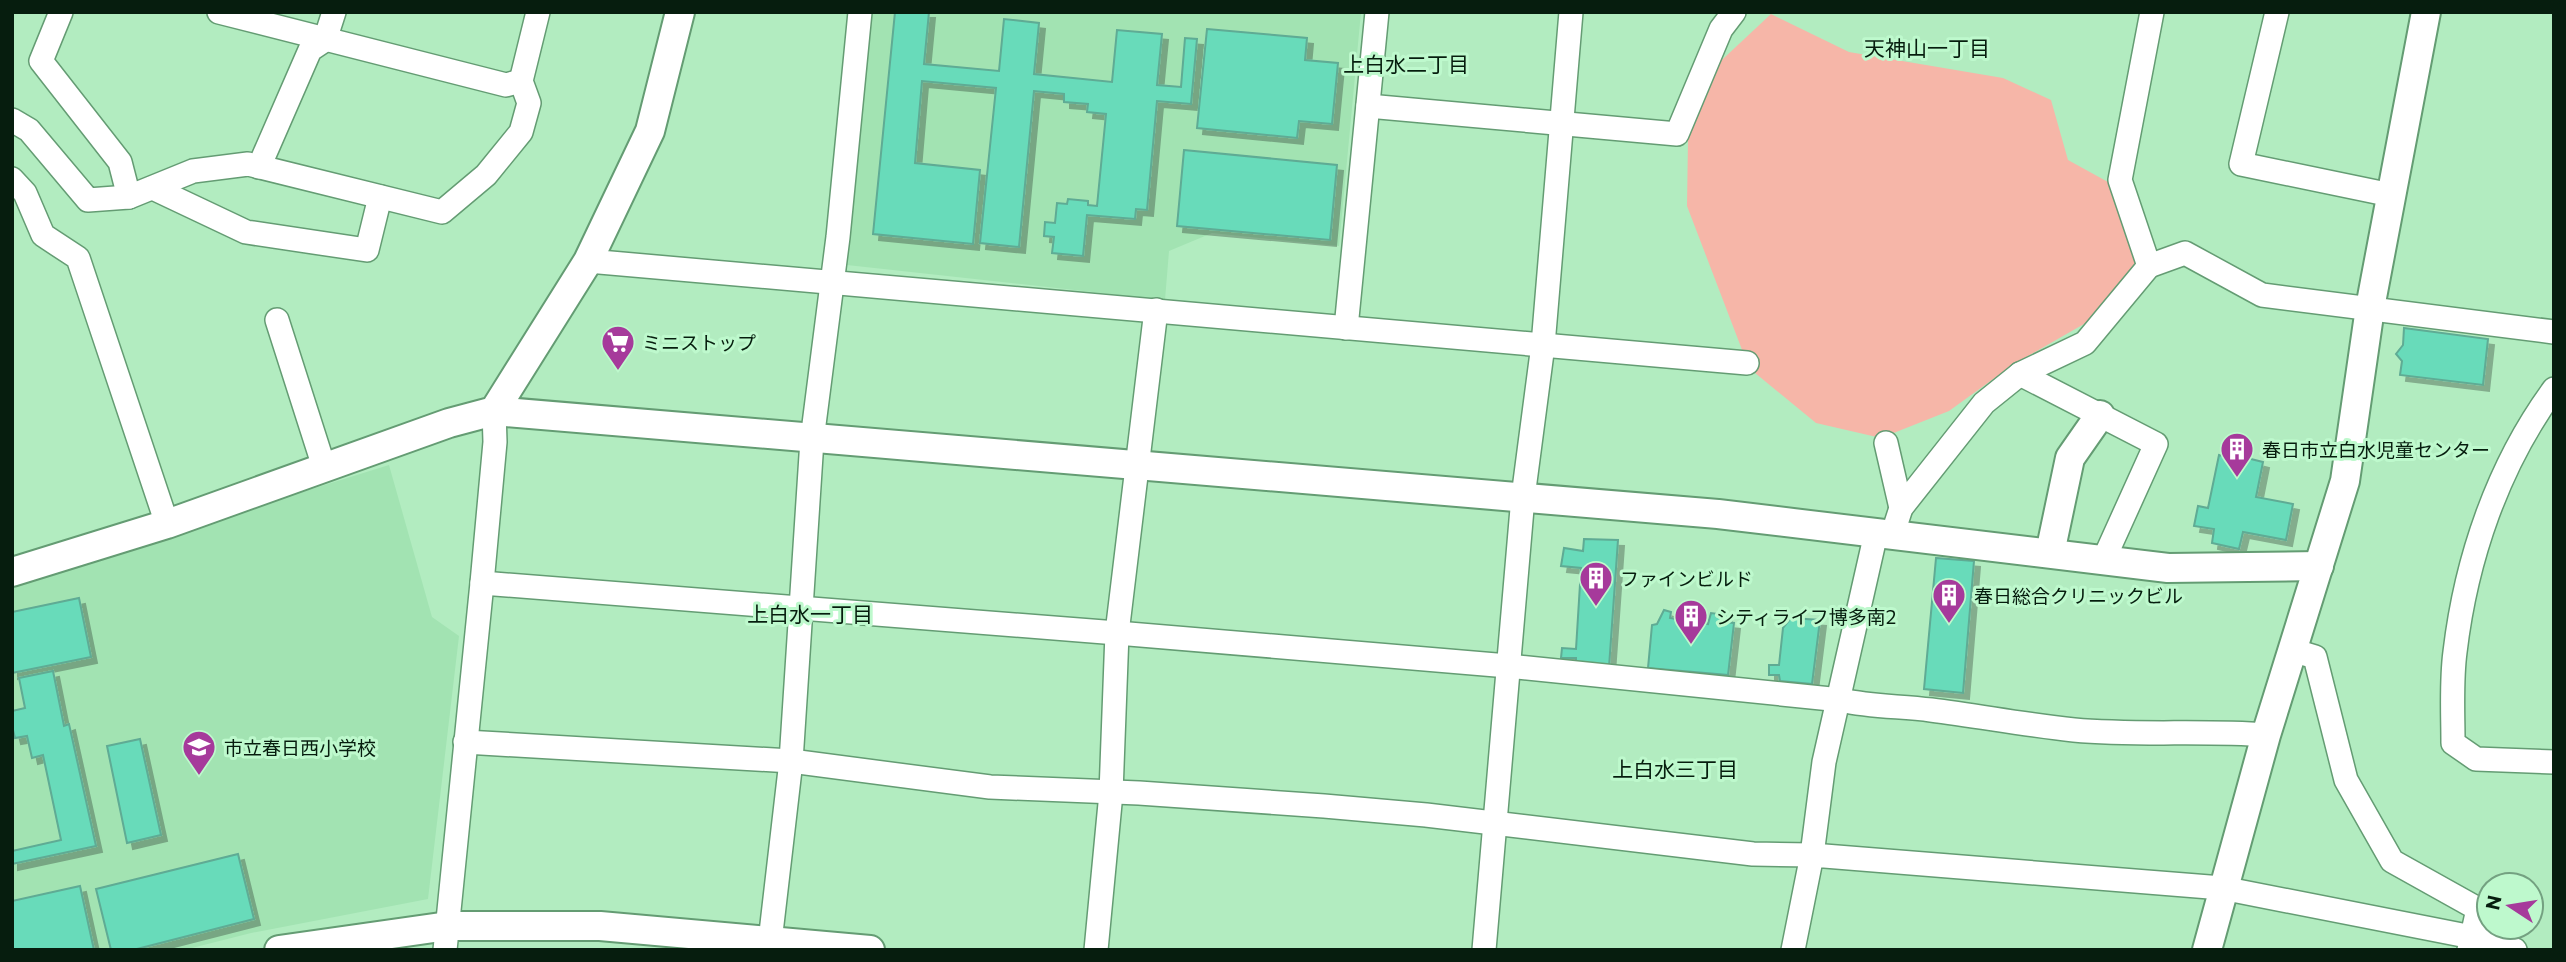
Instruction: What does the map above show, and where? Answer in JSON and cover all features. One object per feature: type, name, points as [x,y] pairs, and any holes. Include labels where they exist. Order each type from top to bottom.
[{"type":"street","points":[[61,12],[41,61],[120,162],[129,197]]},
{"type":"street","points":[[219,12],[506,85],[521,81]]},
{"type":"street","points":[[259,167],[310,50],[325,40],[334,12]]},
{"type":"street","points":[[12,120],[29,130],[88,200],[129,197],[193,171],[248,164],[442,212],[486,176],[521,132],[529,103],[521,81],[538,12]]},
{"type":"street","points":[[446,938],[495,442],[494,411],[588,261],[650,131],[680,12]]},
{"type":"street","points":[[770,946],[791,761],[813,440],[860,12]]},
{"type":"street","points":[[1346,328],[1377,12]]},
{"type":"street","points":[[1485,950],[1522,497],[1542,345],[1571,12]]},
{"type":"street","points":[[1368,106],[1677,134],[1721,29],[1734,12]]},
{"type":"street","points":[[2149,267],[2120,180],[2152,12]]},
{"type":"street","points":[[2277,12],[2241,164],[2391,195]]},
{"type":"street","points":[[2207,950],[2266,735],[2345,481],[2371,308],[2426,12]]},
{"type":"street","points":[[12,179],[25,193],[43,235],[78,258],[167,524]]},
{"type":"street","points":[[153,188],[246,232],[367,250],[380,197]]},
{"type":"street","points":[[1793,950],[1812,855],[1824,762],[1884,534],[1901,508],[1984,403],[2020,374],[2085,343],[2149,267],[2185,253],[2262,295],[2554,332]]},
{"type":"street","points":[[588,261],[1747,363]]},
{"type":"street","points":[[1096,950],[1111,793],[1117,632],[1156,310]]},
{"type":"street","points":[[278,320],[324,467]]},
{"type":"street","points":[[2020,374],[2156,443],[2104,559]]},
{"type":"street","points":[[2554,389],[2534,416],[2499,482],[2468,578],[2454,654],[2453,743],[2476,759],[2554,762]]},
{"type":"street","points":[[12,572],[167,524],[449,423],[494,411],[813,440],[1718,514],[2168,568],[2319,566]]},
{"type":"street","points":[[2050,553],[2070,458],[2100,415]]},
{"type":"street","points":[[1886,443],[1901,508]]},
{"type":"street","points":[[482,583],[1117,632],[1508,666],[1840,700],[2075,730],[2158,735],[2215,731],[2266,735]]},
{"type":"street","points":[[2292,650],[2315,657],[2346,780],[2392,861],[2478,909],[2471,943]]},
{"type":"street","points":[[465,742],[791,761],[990,787],[1324,806],[1753,854],[1812,855],[2222,888],[2471,943],[2515,950]]},
{"type":"street","points":[[279,950],[600,926],[770,946],[870,950]]},
{"type":"shaded area","points":[[871,12],[1361,12],[1339,246],[1212,233],[1169,251],[1165,300],[847,265]]},
{"type":"shaded area","points":[[1771,14],[1849,52],[2003,78],[2051,100],[2068,160],[2108,182],[2139,254],[2138,270],[2084,324],[2014,364],[1949,411],[1881,438],[1816,423],[1749,368],[1687,206],[1688,140],[1709,72]]},
{"type":"shaded area","points":[[389,465],[432,617],[459,636],[428,899],[251,933],[184,950],[12,950],[12,582]]},
{"type":"building","points":[[895,12],[929,12],[924,64],[999,71],[1004,19],[1039,23],[1034,74],[1112,82],[1117,30],[1162,34],[1157,85],[1181,87],[1185,38],[1197,39],[1191,104],[1157,101],[1147,210],[1136,209],[1135,219],[1087,215],[1083,256],[1052,253],[1054,237],[1044,236],[1045,222],[1055,223],[1057,203],[1067,204],[1068,199],[1088,201],[1088,205],[1097,206],[1106,114],[1087,112],[1088,104],[1064,102],[1064,94],[1034,91],[1019,247],[980,243],[996,88],[922,81],[915,163],[980,170],[973,244],[873,234]]},
{"type":"building","points":[[1207,29],[1307,38],[1305,60],[1338,63],[1332,124],[1299,121],[1297,138],[1197,128]]},
{"type":"building","points":[[1184,150],[1337,165],[1330,240],[1177,226]]},
{"type":"building","points":[[2404,328],[2488,339],[2483,385],[2400,375],[2402,361],[2396,354],[2403,345]]},
{"type":"building","name":"春日市立白水児童センター","points":[[2226,444],[2243,447],[2241,453],[2248,455],[2247,458],[2263,462],[2256,497],[2293,504],[2286,540],[2243,532],[2239,549],[2212,543],[2214,529],[2194,526],[2198,506],[2208,508],[2219,455],[2223,456]]},
{"type":"building","name":"ファインビルド","points":[[1584,539],[1618,540],[1609,667],[1576,665],[1576,658],[1561,658],[1562,648],[1576,649],[1581,568],[1561,566],[1564,548],[1583,551]]},
{"type":"building","name":"春日総合クリニックビル","points":[[1936,558],[1974,561],[1963,693],[1924,689]]},
{"type":"building","points":[[79,598],[91,657],[12,673],[12,612]]},
{"type":"building","name":"シティライフ博多南2","points":[[1664,610],[1671,612],[1670,618],[1708,624],[1711,613],[1726,615],[1725,622],[1734,623],[1728,675],[1648,668],[1652,625],[1657,624]]},
{"type":"building","points":[[1791,618],[1820,620],[1812,684],[1780,681],[1779,675],[1769,675],[1769,665],[1779,665],[1783,628]]},
{"type":"building","points":[[53,671],[64,726],[69,724],[96,846],[12,864],[12,851],[61,840],[43,755],[32,758],[27,736],[15,738],[12,726],[12,711],[25,708],[19,678]]},
{"type":"building","points":[[140,739],[161,835],[127,843],[107,746]]},
{"type":"building","points":[[238,854],[254,919],[133,950],[111,950],[96,889]]},
{"type":"building","points":[[80,886],[94,950],[12,950],[12,901]]},
{"type":"place","name":"ミニストップ","points":[[618,372]]},
{"type":"place","name":"春日市立白水児童センター","points":[[2237,479]]},
{"type":"place","name":"ファインビルド","points":[[1596,608]]},
{"type":"place","name":"春日総合クリニックビル","points":[[1949,625]]},
{"type":"place","name":"シティライフ博多南2","points":[[1691,646]]},
{"type":"place","name":"市立春日西小学校","points":[[199,777]]},
{"type":"district","name":"天神山一丁目","points":[[1927,47]]},
{"type":"district","name":"上白水二丁目","points":[[1406,63]]},
{"type":"district","name":"上白水一丁目","points":[[810,613]]},
{"type":"district","name":"上白水三丁目","points":[[1675,768]]}]
